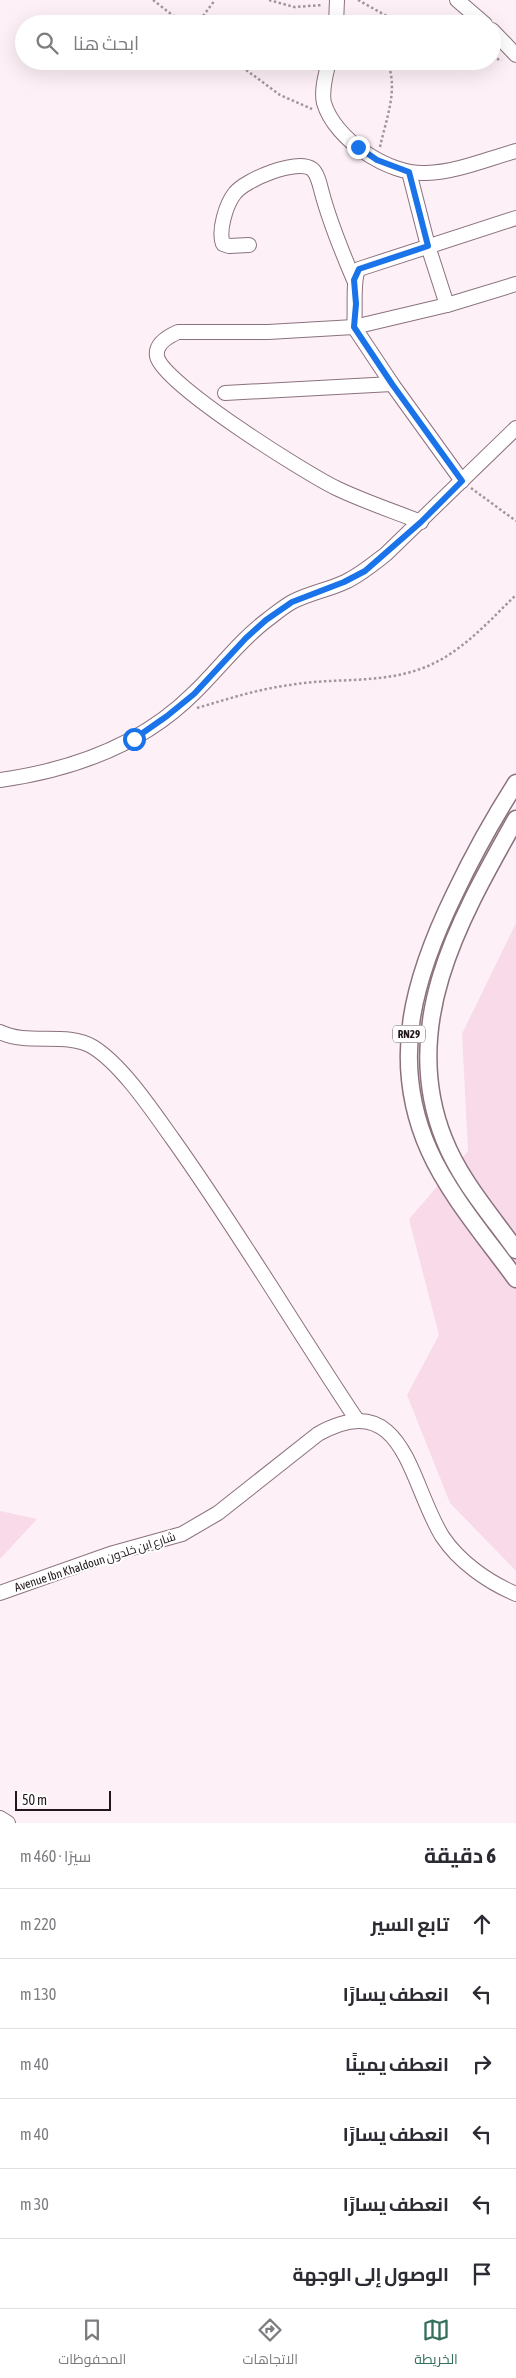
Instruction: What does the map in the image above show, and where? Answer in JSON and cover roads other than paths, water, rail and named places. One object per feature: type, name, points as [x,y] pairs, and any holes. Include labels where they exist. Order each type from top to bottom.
[{"type":"main road","name":"RN29","points":[[516,784],[474,854],[424,962],[412,1009],[408,1047],[409,1078],[414,1104],[429,1152],[452,1190],[516,1279]]},
{"type":"main road","name":"RN29","points":[[516,819],[463,920],[442,970],[430,1017],[427,1056],[434,1102],[444,1138],[459,1168],[516,1250]]},
{"type":"street","points":[[457,0],[474,15]]},
{"type":"street","points":[[336,15],[337,2]]},
{"type":"street","points":[[501,39],[516,55]]},
{"type":"street","points":[[327,70],[324,87],[324,102],[330,115],[340,130],[358,147],[377,160],[409,172],[426,174],[448,170],[516,151]]},
{"type":"street","points":[[249,245],[229,246],[223,244],[220,237],[234,194],[243,185],[272,172],[296,165],[307,166],[314,170],[326,208],[354,280],[356,304],[354,327],[392,384],[462,481]]},
{"type":"street","points":[[409,172],[428,246],[447,305]]},
{"type":"street","points":[[354,280],[359,269],[516,218]]},
{"type":"street","points":[[421,522],[337,489],[289,462],[244,433],[170,375],[157,355],[164,341],[178,332],[268,332],[354,327],[447,305],[516,284]]},
{"type":"street","points":[[226,393],[392,384]]},
{"type":"street","points":[[0,780],[56,770],[98,756],[134,739],[194,694],[246,638],[266,620],[292,602],[344,582],[365,571],[421,522],[516,428]]},
{"type":"street","points":[[0,1032],[20,1037],[84,1043],[107,1058],[145,1100],[200,1177],[357,1420]]},
{"type":"street","name":"Avenue Ibn Khaldoun شارع ابن خلدون","points":[[0,1593],[110,1554],[182,1534],[218,1513],[318,1434],[334,1425],[357,1420],[369,1421],[385,1428],[397,1441],[442,1535],[460,1557],[486,1578],[516,1594]]},
{"type":"street","points":[[0,1818],[8,1823]]}]
